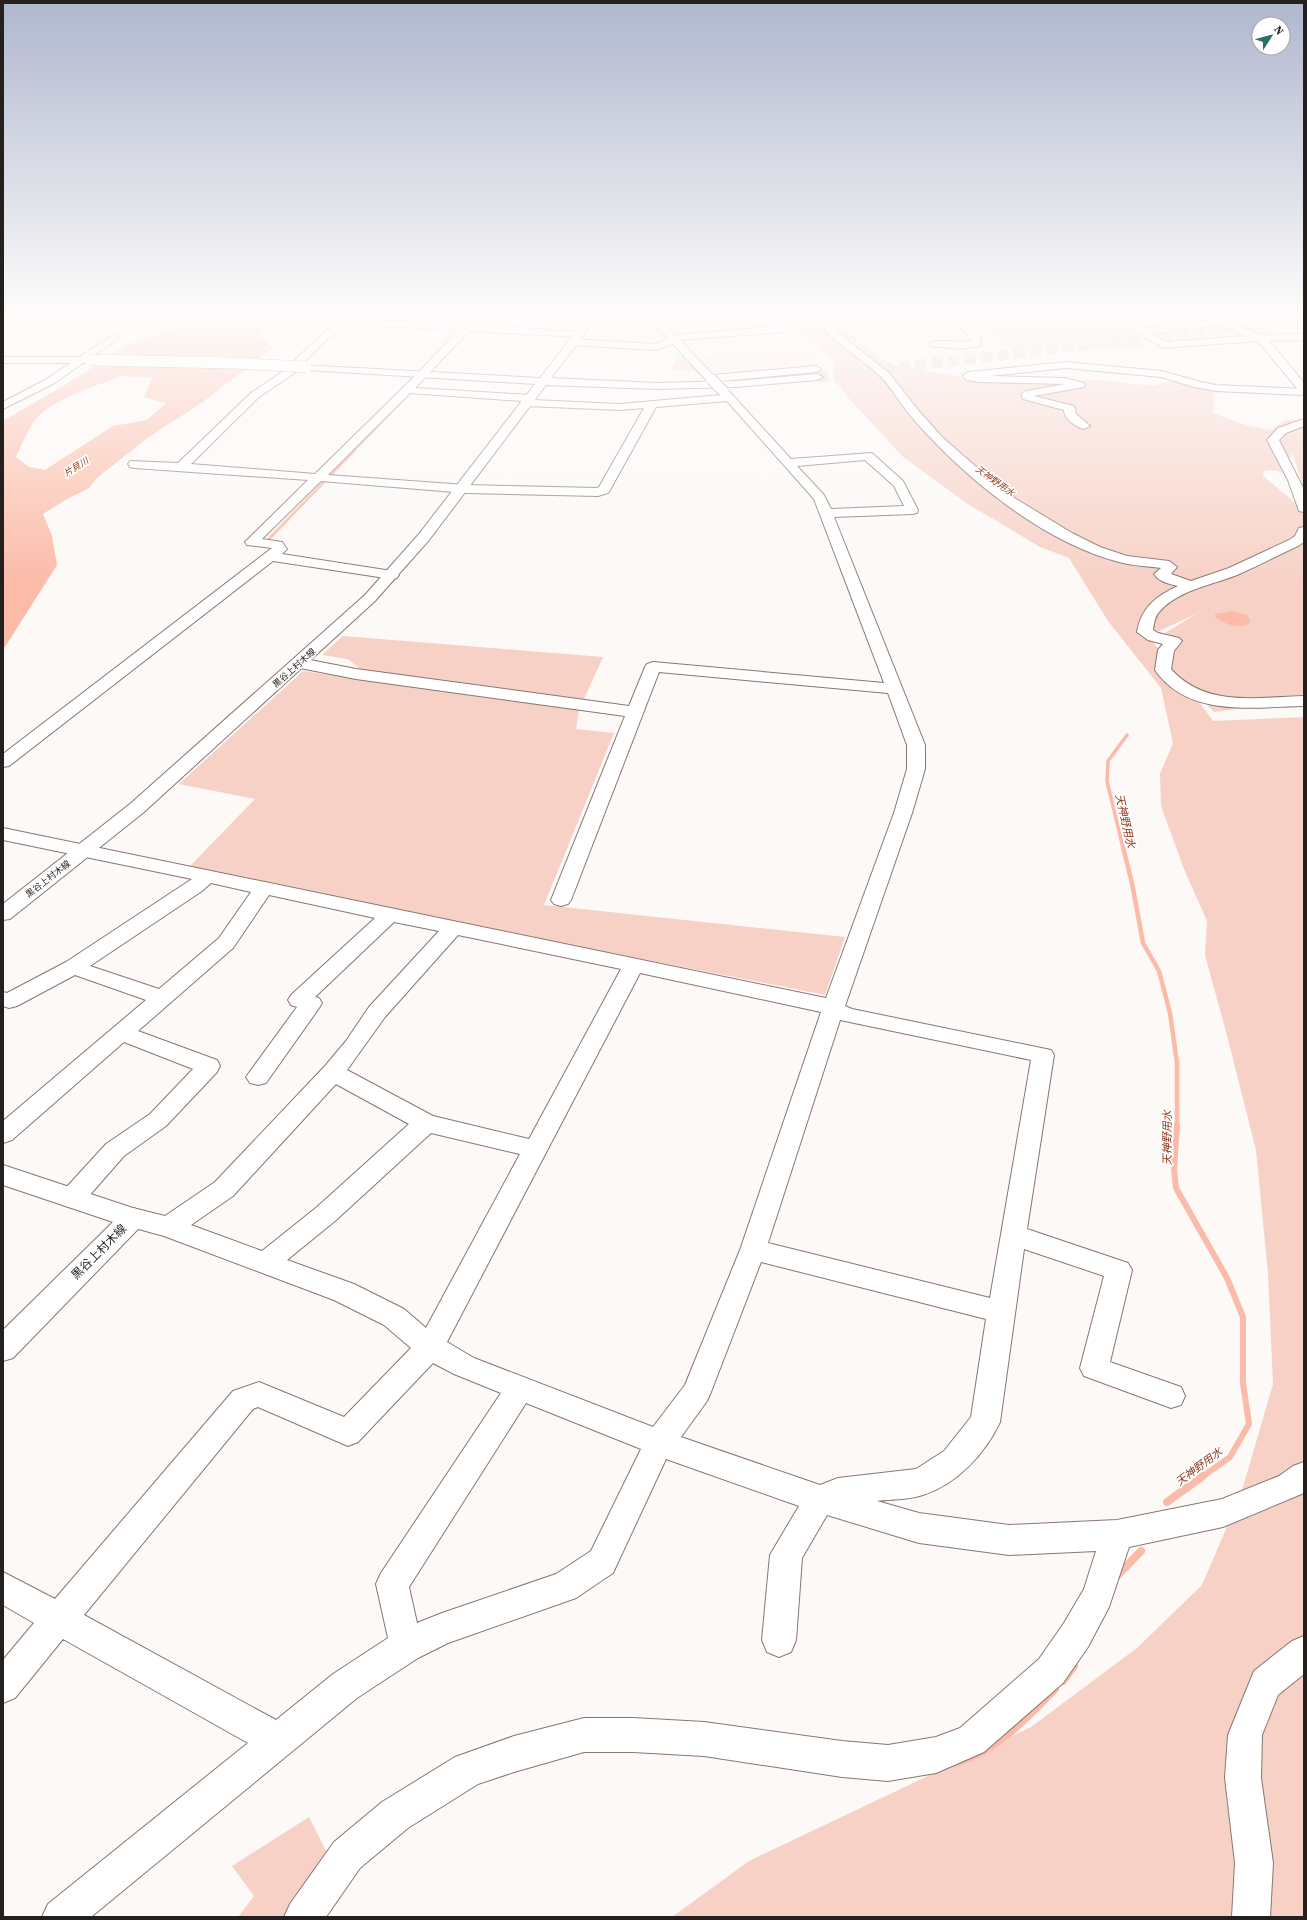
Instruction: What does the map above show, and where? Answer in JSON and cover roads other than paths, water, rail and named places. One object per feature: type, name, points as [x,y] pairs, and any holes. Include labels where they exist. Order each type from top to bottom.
[{"type":"main road","name":"黒谷上村木線","points":[[3,914],[148,799],[300,663],[370,598],[392,575],[428,532],[524,405]]},
{"type":"main road","name":"黒谷上村木線","points":[[3,1175],[133,1218],[3,1349]]},
{"type":"street","points":[[181,467],[245,405]]},
{"type":"street","points":[[3,762],[280,549],[277,545],[252,542],[392,405]]},
{"type":"street","points":[[583,405],[612,407],[644,405]]},
{"type":"street","points":[[134,464],[516,492],[598,492],[604,490],[652,405]]},
{"type":"street","points":[[61,1917],[345,1686],[406,1646],[442,1629],[565,1587],[602,1562],[659,1443],[697,1392],[752,1250],[834,1009],[903,813],[916,769],[916,745],[896,689],[879,652],[820,498],[736,405]]},
{"type":"street","points":[[909,405],[928,428],[973,473],[997,491],[1053,528],[1104,554],[1123,560],[1164,564],[1170,567],[1161,574],[1169,579],[1192,586]]},
{"type":"street","points":[[1061,405],[1070,408],[1070,415],[1084,426]]},
{"type":"street","points":[[1304,422],[1286,428],[1276,434],[1273,440],[1294,480],[1304,508]]},
{"type":"street","points":[[788,463],[868,456],[899,484],[912,510],[825,513]]},
{"type":"street","points":[[1304,531],[1296,543],[1278,549],[1235,571],[1169,595],[1153,608],[1145,624],[1145,632],[1153,637],[1174,641],[1166,650],[1163,670],[1174,683],[1197,697],[1228,702],[1304,701]]},
{"type":"street","points":[[270,556],[392,575]]},
{"type":"street","points":[[300,663],[356,674],[635,712]]},
{"type":"street","points":[[561,900],[653,667],[896,689]]},
{"type":"street","points":[[3,834],[813,1003],[848,1015],[1043,1055],[1001,1312],[985,1422],[955,1461],[921,1482],[838,1492],[820,1499],[786,1555],[779,1640]]},
{"type":"street","points":[[5,1001],[73,967],[195,887],[206,877]]},
{"type":"street","points":[[3,1134],[226,943],[263,889]]},
{"type":"street","points":[[258,1077],[311,1003],[299,1000],[390,915]]},
{"type":"street","points":[[168,1228],[224,1189],[333,1072],[354,1046],[377,1012],[453,928]]},
{"type":"street","points":[[3,1686],[243,1400],[259,1394],[348,1433],[430,1347],[633,966]]},
{"type":"street","points":[[73,967],[162,998]]},
{"type":"street","points":[[72,1198],[115,1150],[158,1120],[209,1066],[122,1033]]},
{"type":"street","points":[[333,1072],[426,1123],[535,1149]]},
{"type":"street","points":[[265,1263],[326,1214],[426,1123]]},
{"type":"street","points":[[133,1218],[168,1228],[344,1292],[394,1317],[430,1347],[464,1366],[659,1443],[820,1499],[919,1528],[1009,1540],[1117,1535],[1223,1513],[1290,1486],[1304,1476]]},
{"type":"street","points":[[1014,1235],[1119,1270],[1094,1368],[1172,1396]]},
{"type":"street","points":[[752,1250],[1001,1312]]},
{"type":"street","points":[[406,1646],[392,1584],[520,1388]]},
{"type":"street","points":[[303,1917],[347,1855],[395,1815],[468,1770],[514,1754],[584,1735],[633,1735],[704,1739],[842,1759],[888,1762],[936,1756],[972,1740],[1051,1671],[1072,1641],[1098,1596],[1117,1535]]},
{"type":"street","points":[[3,1588],[60,1618],[279,1741]]},
{"type":"street","points":[[1250,1917],[1254,1863],[1243,1778],[1245,1735],[1266,1683],[1304,1653]]},
{"type":"water","name":"片貝川","points":[[31,405],[54,405],[43,412],[35,421],[27,433],[16,457],[29,467],[45,470],[113,426],[147,420],[164,405],[199,405],[146,439],[97,478],[89,488],[67,499],[43,514],[52,536],[57,565],[3,650],[3,421]]},
{"type":"water","points":[[1232,611],[1247,615],[1251,622],[1243,626],[1233,626],[1215,617],[1215,614]]},
{"type":"waterway","points":[[351,454],[390,413]]},
{"type":"waterway","points":[[265,543],[352,453]]},
{"type":"waterway","name":"天神野用水","points":[[1123,848],[1107,781],[1108,761],[1127,735]]},
{"type":"waterway","name":"天神野用水","points":[[1123,847],[1132,883],[1143,943],[1159,971],[1170,1013],[1177,1063],[1177,1125]]},
{"type":"waterway","name":"天神野用水","points":[[1177,1125],[1174,1169],[1176,1188],[1227,1278],[1243,1317],[1243,1383],[1249,1424],[1230,1457],[1202,1477]]},
{"type":"waterway","name":"天神野用水","points":[[1167,1502],[1203,1476]]},
{"type":"waterway","points":[[1116,1577],[1141,1551]]},
{"type":"waterway","points":[[1063,1681],[1074,1666]]},
{"type":"waterway","points":[[955,1763],[984,1750],[1010,1733],[1055,1689]]}]
